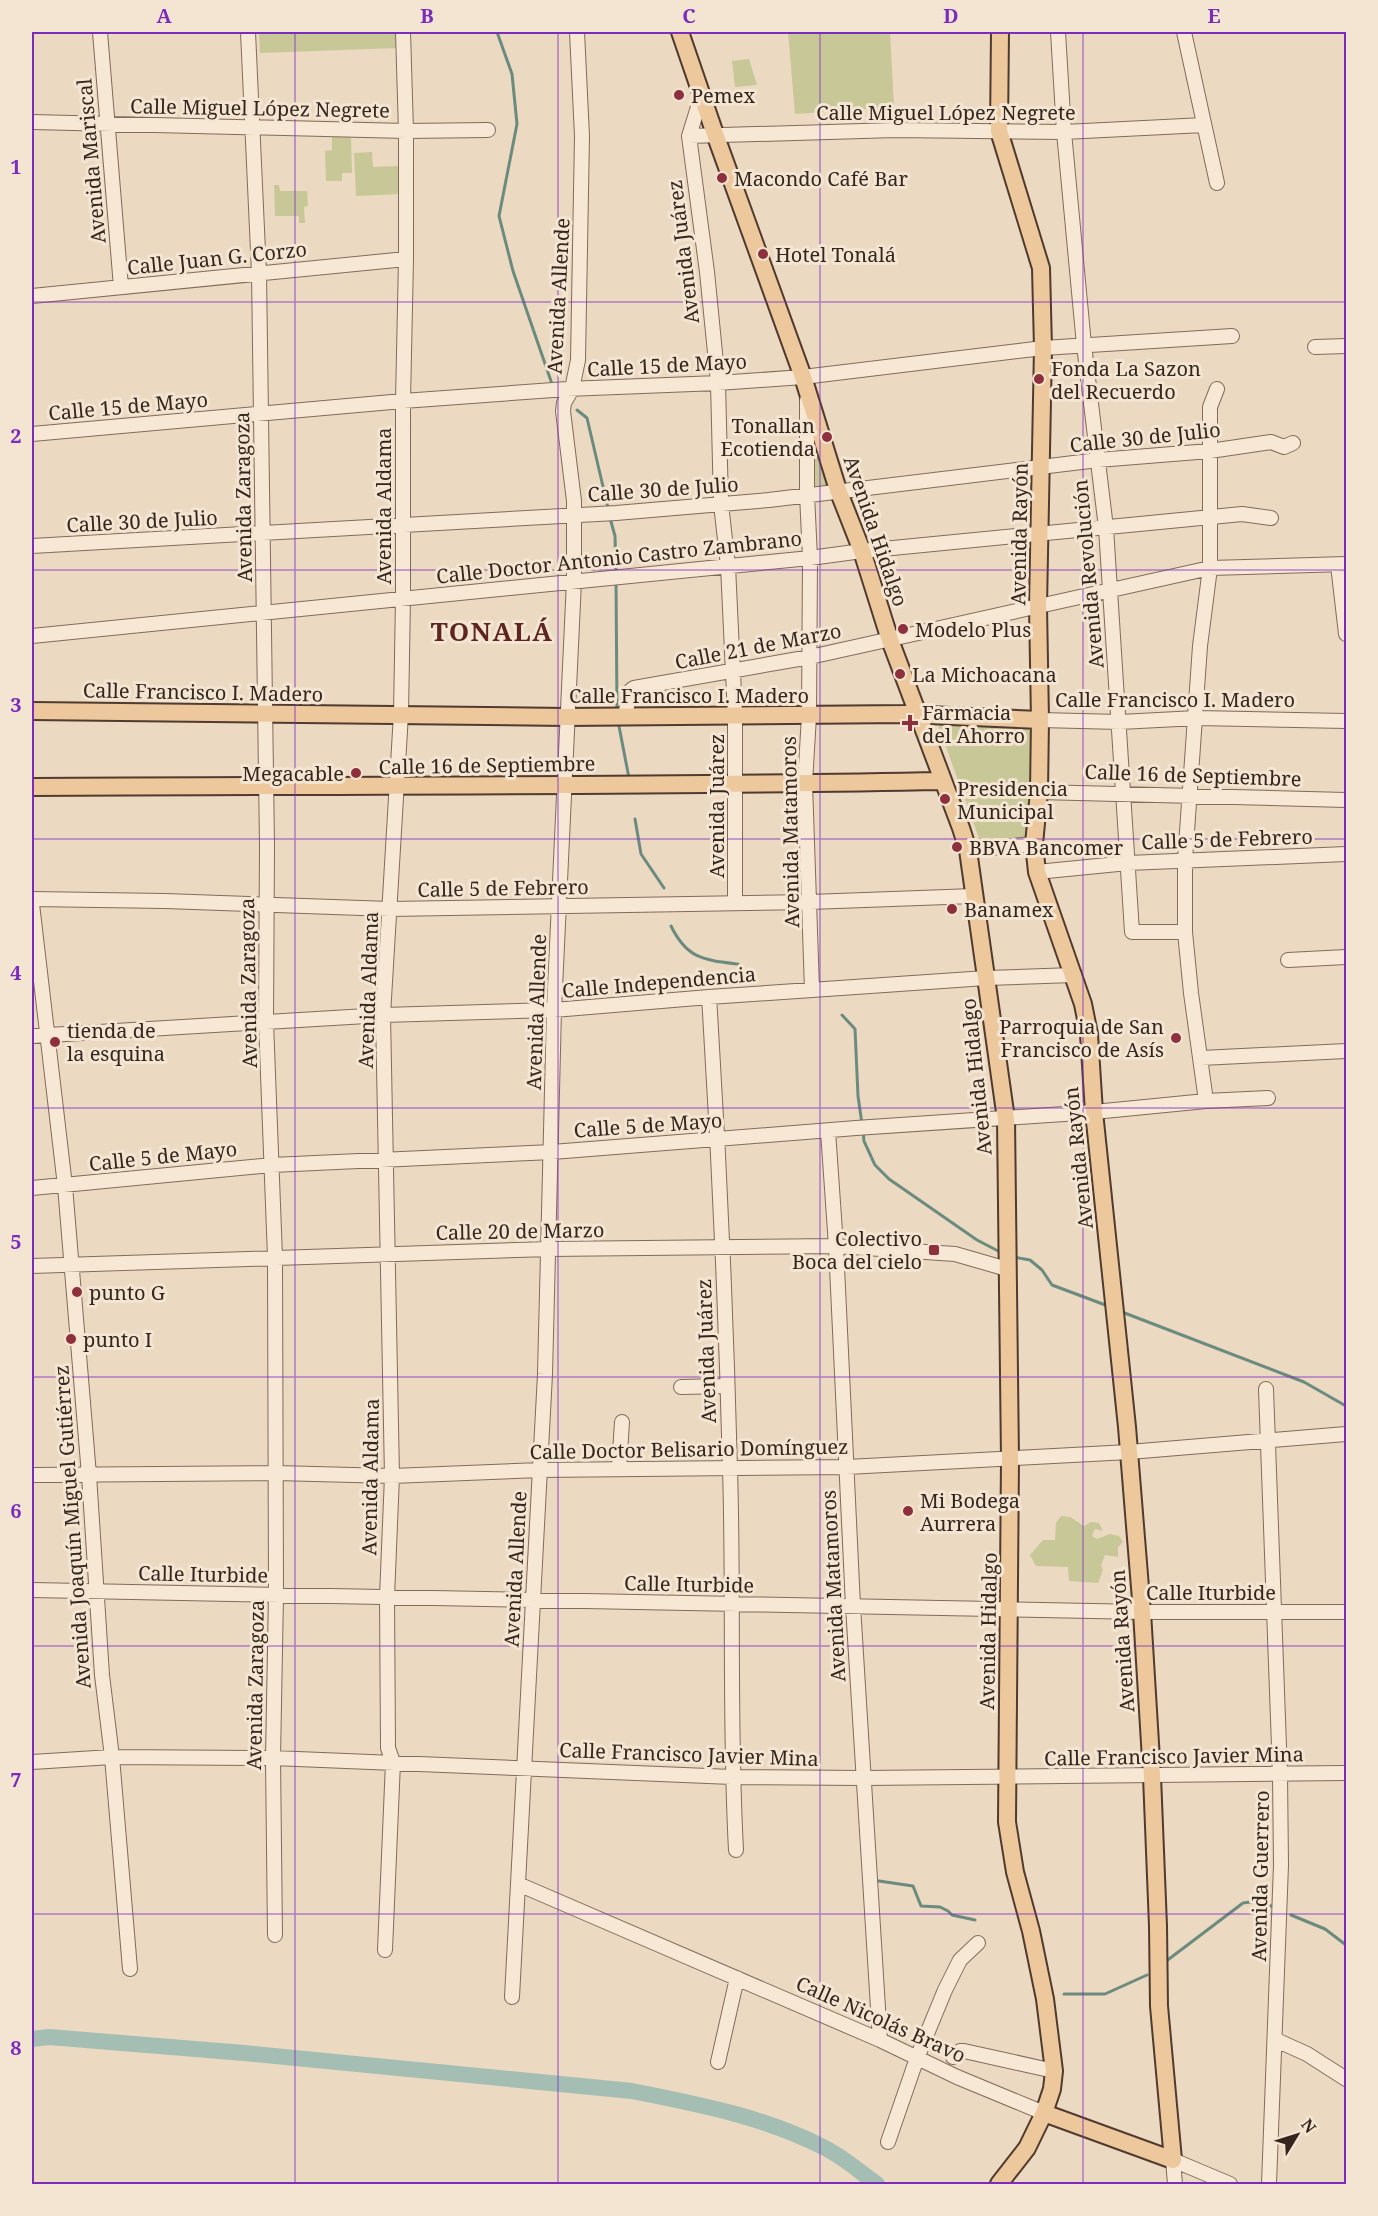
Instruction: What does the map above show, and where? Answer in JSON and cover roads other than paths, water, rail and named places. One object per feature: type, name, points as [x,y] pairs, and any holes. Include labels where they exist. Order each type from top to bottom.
[{"type":"main road","name":"Avenida Hidalgo","points":[[680,32],[805,382],[838,490],[862,551],[890,640],[968,850],[975,896],[1006,1119],[1010,1459],[1007,1821],[1015,1872],[1031,1931],[1045,1999],[1054,2071],[1052,2089],[1044,2114],[1027,2148],[999,2184]]},
{"type":"main road","name":"Avenida Rayón","points":[[1000,32],[999,131],[1041,268],[1042,468],[1038,533],[1040,720],[1039,792],[1034,844],[1037,872],[1074,975],[1089,1034],[1094,1112],[1117,1326],[1142,1612],[1152,1776],[1159,2007],[1173,2160]]},
{"type":"main road","name":"Calle Francisco I. Madero","points":[[32,711],[567,717],[918,714],[1040,720]]},
{"type":"main road","name":"Calle 16 de Septiembre","points":[[32,787],[396,787],[943,781]]},
{"type":"main road","name":"Calle Nicolás Bravo","points":[[1044,2114],[1173,2160]]},
{"type":"street","name":"Avenida Mariscal","points":[[100,32],[121,287]]},
{"type":"street","name":"Avenida Zaragoza","points":[[249,32],[260,273],[267,1022],[275,1257],[276,1595],[273,1758],[275,1935]]},
{"type":"street","name":"Avenida Aldama","points":[[385,1950],[393,1762],[388,1748],[387,1597],[392,1476],[383,1015],[400,714],[403,598],[406,131],[403,32]]},
{"type":"street","name":"Avenida Allende","points":[[512,1997],[540,1470],[549,1249],[558,907],[579,514],[563,411],[564,403],[572,389],[579,360],[582,148],[577,32]]},
{"type":"street","name":"Avenida Revolución","points":[[1058,32],[1064,132],[1084,345],[1106,528],[1125,793],[1132,932],[1185,932]]},
{"type":"street","points":[[1184,32],[1217,183]]},
{"type":"street","points":[[689,136],[702,94]]},
{"type":"street","name":"Calle Miguel López Negrete","points":[[32,122],[406,131],[488,130]]},
{"type":"street","name":"Calle Miguel López Negrete","points":[[689,136],[896,130],[1064,132],[1204,125]]},
{"type":"street","name":"Avenida Juárez","points":[[689,136],[707,272],[718,383],[721,504],[728,566],[735,715],[735,903]]},
{"type":"street","name":"Calle Juan G. Corzo","points":[[32,296],[406,259]]},
{"type":"street","name":"Calle 15 de Mayo","points":[[32,434],[403,401],[572,389],[805,382],[1043,348],[1232,336]]},
{"type":"street","points":[[1315,347],[1347,346]]},
{"type":"street","name":"Avenida Matamoros","points":[[805,382],[810,558],[809,716],[805,783],[812,990]]},
{"type":"street","points":[[1206,1101],[1185,932],[1185,860],[1197,718],[1200,646],[1210,568],[1210,407],[1217,389]]},
{"type":"street","name":"Calle 30 de Julio","points":[[32,546],[616,513],[721,504],[1098,460],[1210,451],[1271,442],[1284,447],[1293,443]]},
{"type":"street","name":"Calle Doctor Antonio Castro Zambrano","points":[[32,636],[1038,533],[1242,514],[1271,518]]},
{"type":"street","points":[[890,640],[1210,568],[1342,564],[1347,634]]},
{"type":"street","name":"Calle 21 de Marzo","points":[[622,715],[632,689],[890,640]]},
{"type":"street","name":"Calle Francisco I. Madero","points":[[1040,720],[1120,722],[1197,718],[1347,721]]},
{"type":"street","name":"Calle 16 de Septiembre","points":[[1039,792],[1347,800]]},
{"type":"street","points":[[968,850],[1034,844]]},
{"type":"street","name":"Calle 5 de Febrero","points":[[1037,872],[1128,863],[1347,854]]},
{"type":"street","name":"Calle 5 de Febrero","points":[[32,899],[390,909],[810,902],[975,896]]},
{"type":"street","name":"Avenida Joaquín Miguel Gutiérrez","points":[[32,904],[65,1186],[89,1475],[102,1675],[112,1757],[130,1969]]},
{"type":"street","points":[[1288,960],[1347,957]]},
{"type":"street","name":"Calle Independencia","points":[[32,1036],[383,1015],[554,1010],[986,978],[1074,975]]},
{"type":"street","name":"Avenida Juárez","points":[[709,997],[718,1139],[730,1469],[732,1777],[736,1850]]},
{"type":"street","points":[[1201,1058],[1347,1051]]},
{"type":"street","name":"Calle 5 de Mayo","points":[[32,1188],[272,1165],[552,1152],[1268,1098]]},
{"type":"street","name":"Avenida Matamoros","points":[[828,1131],[836,1246],[853,1606],[880,2040]]},
{"type":"street","name":"Calle 20 de Marzo","points":[[32,1266],[549,1249],[836,1246],[955,1254],[1007,1267]]},
{"type":"street","points":[[681,1387],[727,1386]]},
{"type":"street","name":"Avenida Guerrero","points":[[1266,1389],[1281,1774],[1276,2040],[1269,2184]]},
{"type":"street","points":[[619,1469],[622,1422]]},
{"type":"street","name":"Calle Doctor Belisario Domínguez","points":[[32,1475],[276,1473],[392,1476],[540,1470],[847,1467],[1129,1452],[1347,1434]]},
{"type":"street","name":"Calle Iturbide","points":[[32,1590],[1142,1612],[1347,1612]]},
{"type":"street","name":"Calle Francisco Javier Mina","points":[[32,1762],[112,1757],[273,1758],[732,1777],[1007,1778],[1347,1773]]},
{"type":"street","name":"Calle Nicolás Bravo","points":[[518,1884],[880,2040],[957,2077],[1044,2114]]},
{"type":"street","points":[[888,2142],[917,2058],[945,1990],[960,1960],[978,1943]]},
{"type":"street","points":[[718,2062],[737,1978]]},
{"type":"street","points":[[1276,2040],[1307,2054],[1347,2079]]},
{"type":"street","points":[[953,2057],[960,2051],[964,2051],[1054,2071]]},
{"type":"street","name":"Calle Nicolás Bravo","points":[[1173,2160],[1230,2184]]},
{"type":"street","name":"Avenida Rayón","points":[[1173,2160],[1175,2184]]},
{"type":"waterway","points":[[497,32],[512,74],[517,124],[499,216],[513,271],[552,384]]},
{"type":"waterway","points":[[577,410],[587,418],[608,508]]},
{"type":"waterway","points":[[610,518],[615,536],[616,574]]},
{"type":"waterway","points":[[616,580],[617,712]]},
{"type":"waterway","points":[[618,721],[629,778]]},
{"type":"waterway","points":[[635,819],[641,854],[664,888]]},
{"type":"waterway","points":[[671,926],[683,945],[698,956],[738,964]]},
{"type":"waterway","points":[[842,1015],[855,1029],[858,1096],[862,1124]]},
{"type":"waterway","points":[[863,1131],[864,1141],[875,1165],[889,1179],[977,1240],[1002,1253]]},
{"type":"waterway","points":[[1013,1257],[1030,1260],[1042,1270],[1052,1285],[1108,1306]]},
{"type":"waterway","points":[[1122,1312],[1304,1382],[1346,1406]]},
{"type":"waterway","points":[[879,1881],[913,1886],[921,1906],[940,1907],[952,1915],[975,1920]]},
{"type":"waterway","points":[[1165,1962],[1243,1903],[1257,1901],[1274,1907]]},
{"type":"waterway","points":[[1291,1915],[1325,1929],[1346,1945]]},
{"type":"waterway","points":[[1064,1994],[1105,1994],[1147,1975]]},
{"type":"waterway","points":[[32,2039],[49,2037],[244,2053],[632,2091],[731,2113],[779,2128],[832,2152],[877,2184]]},
{"type":"place","name":"Pemex","points":[[679,95]]},
{"type":"place","name":"Macondo Café Bar","points":[[722,178]]},
{"type":"place","name":"Hotel Tonalá","points":[[763,254]]},
{"type":"place","name":"Fonda La Sazon del Recuerdo","points":[[1039,379]]},
{"type":"place","name":"Tonallan Ecotienda","points":[[827,437]]},
{"type":"place","name":"Modelo Plus","points":[[903,629]]},
{"type":"place","name":"La Michoacana","points":[[900,674]]},
{"type":"place","name":"Farmacia del Ahorro","points":[[910,723]]},
{"type":"place","name":"Megacable","points":[[356,773]]},
{"type":"place","name":"Presidencia Municipal","points":[[945,799]]},
{"type":"place","name":"BBVA Bancomer","points":[[957,847]]},
{"type":"place","name":"Banamex","points":[[952,909]]},
{"type":"place","name":"Parroquia de San Francisco de Asís","points":[[1176,1038]]},
{"type":"place","name":"tienda de la esquina","points":[[55,1042]]},
{"type":"place","name":"Colectivo Boca del cielo","points":[[934,1250]]},
{"type":"place","name":"punto G","points":[[77,1292]]},
{"type":"place","name":"punto I","points":[[71,1339]]},
{"type":"place","name":"Mi Bodega Aurrera","points":[[908,1511]]},
{"type":"district","name":"TONALÁ","points":[[492,631]]}]
